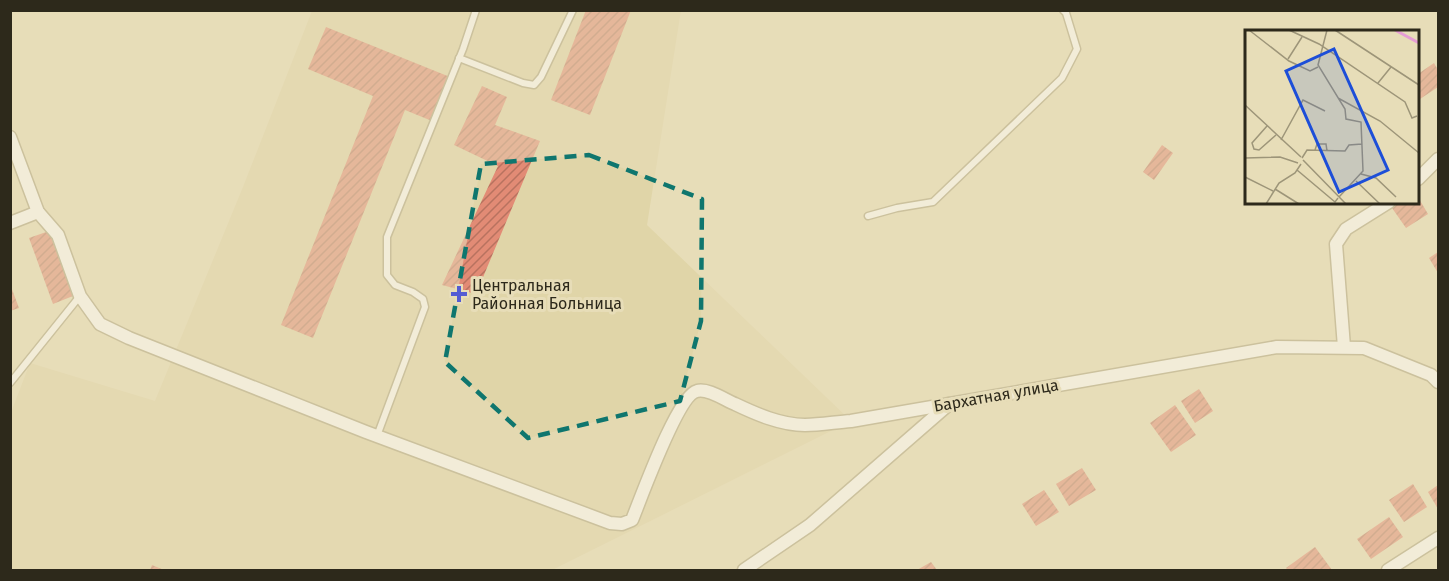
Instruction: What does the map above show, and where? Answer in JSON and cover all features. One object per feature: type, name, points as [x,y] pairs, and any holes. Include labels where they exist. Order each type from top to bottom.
[{"type":"street","points":[[10,137],[38,212],[58,235],[80,296],[100,324],[129,338],[377,436]]},
{"type":"street","points":[[1419,177],[1438,159]]},
{"type":"street","points":[[1344,347],[1335,244],[1346,229],[1386,204]]},
{"type":"street","points":[[10,224],[38,212]]},
{"type":"street","name":"Бархатная улица","points":[[377,436],[601,520],[622,524],[632,520],[684,400],[696,391],[705,391],[774,419],[803,425],[851,421],[1277,347],[1364,348],[1431,375],[1438,382]]},
{"type":"street","points":[[744,570],[810,525],[950,403]]},
{"type":"street","points":[[1388,570],[1438,538]]},
{"type":"lane","points":[[377,436],[425,307],[423,299],[395,285],[387,275],[387,237],[476,10]]},
{"type":"lane","points":[[459,58],[523,83],[534,85],[541,77],[573,10]]},
{"type":"lane","points":[[868,216],[933,202],[1062,78],[1077,49],[1066,13],[1063,10]]},
{"type":"lane","points":[[10,383],[80,296]]},
{"type":"highlighted area","points":[[589,155],[702,199],[701,321],[680,401],[528,438],[445,362],[481,164]]},
{"type":"shaded area","name":"Центральная Районная Больница","points":[[681,10],[647,225],[851,421],[552,570],[11,570],[10,415],[30,363],[155,401],[312,11]]},
{"type":"building","points":[[586,10],[631,10],[590,115],[551,100]]},
{"type":"building","points":[[326,27],[450,77],[432,121],[405,110],[313,338],[281,325],[373,96],[308,69]]},
{"type":"building","points":[[1434,63],[1438,70],[1438,87],[1420,99],[1419,96],[1419,73]]},
{"type":"building","points":[[482,86],[507,97],[495,125],[540,141],[476,294],[442,285],[498,166],[454,145]]},
{"type":"building","points":[[1162,145],[1173,153],[1154,180],[1143,172]]},
{"type":"building","points":[[1419,199],[1428,214],[1406,228],[1392,208],[1397,204],[1419,204]]},
{"type":"building","points":[[49,231],[73,296],[53,304],[29,238]]},
{"type":"building","points":[[1438,252],[1438,273],[1429,258]]},
{"type":"building","points":[[10,284],[19,308],[10,311]]},
{"type":"building","points":[[1199,389],[1213,411],[1195,423],[1181,401]]},
{"type":"building","points":[[1175,405],[1196,435],[1171,452],[1150,423]]},
{"type":"building","points":[[1082,468],[1096,490],[1069,506],[1056,484]]},
{"type":"building","points":[[1413,484],[1427,507],[1404,522],[1389,500]]},
{"type":"building","points":[[1438,485],[1438,509],[1428,492]]},
{"type":"building","points":[[1044,490],[1059,512],[1036,526],[1022,504]]},
{"type":"building","points":[[1389,517],[1403,537],[1371,559],[1357,539]]},
{"type":"building","points":[[1315,547],[1332,570],[1288,570],[1286,568]]},
{"type":"building","points":[[931,562],[937,570],[917,570]]},
{"type":"building","points":[[152,565],[164,570],[150,570]]},
{"type":"place","name":"Центральная Районная Больница","points":[[459,294]]}]
